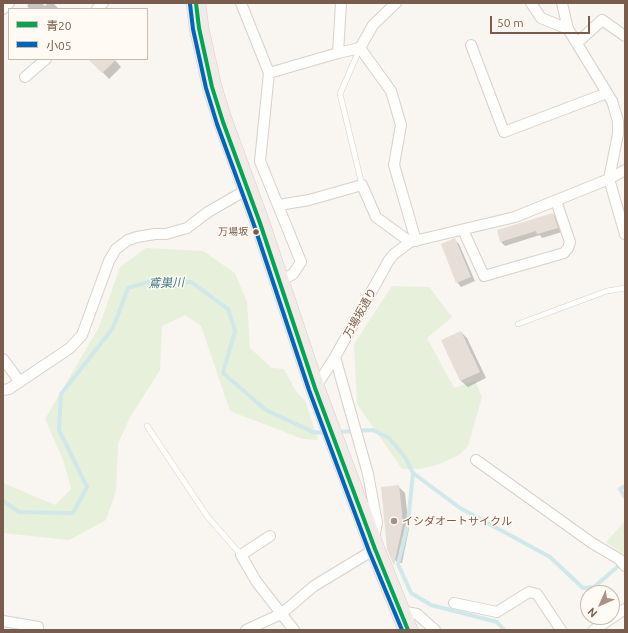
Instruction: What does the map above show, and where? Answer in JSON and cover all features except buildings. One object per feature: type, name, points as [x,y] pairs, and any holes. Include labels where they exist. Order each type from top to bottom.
[{"type":"highway","points":[[196,3],[199,28],[212,87],[222,122],[248,189],[315,388],[374,545],[408,630]]},
{"type":"street","points":[[3,9],[9,3]]},
{"type":"street","points":[[242,3],[269,72],[260,161],[301,262],[293,274],[280,281]]},
{"type":"street","points":[[338,53],[341,3]]},
{"type":"street","points":[[269,72],[360,48],[373,25],[396,3]]},
{"type":"street","points":[[531,3],[541,18],[568,29]]},
{"type":"street","points":[[562,3],[568,29],[612,101],[618,121],[618,134],[609,179],[625,234]]},
{"type":"street","points":[[577,43],[602,20],[625,36]]},
{"type":"street","points":[[471,45],[504,132],[607,92]]},
{"type":"street","points":[[360,48],[391,91],[401,125],[394,165],[413,241]]},
{"type":"street","points":[[25,77],[45,60]]},
{"type":"street","points":[[279,205],[309,200],[362,185],[376,217],[413,241],[515,217],[609,179],[625,170]]},
{"type":"street","points":[[3,390],[9,389],[70,348],[82,334],[109,261],[116,249],[128,240],[137,237],[166,234],[187,228],[208,212],[248,189]]},
{"type":"street","points":[[463,230],[484,276],[564,252],[568,248],[570,242],[556,201]]},
{"type":"street","name":"万場坂通り","points":[[315,388],[335,357],[389,260],[394,254],[413,241]]},
{"type":"street","points":[[246,630],[281,614],[314,586],[374,545],[377,523],[368,474],[335,357]]},
{"type":"street","points":[[3,359],[20,382]]},
{"type":"street","points":[[476,460],[622,563]]},
{"type":"street","points":[[270,536],[241,555],[256,581],[294,630]]},
{"type":"street","points":[[454,603],[497,612],[529,592],[537,594],[561,630]]},
{"type":"street","points":[[594,630],[625,609]]},
{"type":"street","points":[[401,611],[417,614],[435,630]]},
{"type":"street","points":[[3,621],[38,627],[38,630]]},
{"type":"lane","points":[[360,48],[340,94],[362,185]]},
{"type":"lane","points":[[518,324],[607,291],[625,288]]},
{"type":"lane","points":[[147,426],[207,516],[241,555]]},
{"type":"green space","points":[[146,248],[203,251],[235,273],[247,302],[250,348],[272,368],[284,369],[297,393],[305,400],[318,440],[303,439],[230,411],[201,326],[185,315],[162,326],[160,370],[130,417],[118,444],[116,491],[106,520],[69,540],[3,533],[3,483],[55,505],[71,489],[64,462],[45,419],[99,327],[120,267]]},
{"type":"green space","points":[[392,286],[429,287],[452,317],[427,338],[454,388],[475,381],[482,397],[468,446],[459,455],[437,465],[420,469],[402,469],[357,404],[354,344]]},
{"type":"green space","points":[[625,521],[625,555],[606,542]]},
{"type":"waterway","name":"鳶巣川","points":[[3,501],[19,512],[73,513],[87,487],[59,430],[61,394],[113,328],[128,288],[148,282],[191,282],[228,309],[235,331],[223,373],[266,410],[313,432],[326,433]]},
{"type":"waterway","points":[[337,432],[373,430],[389,438],[405,457],[413,473],[460,508],[550,557],[583,588],[594,587],[622,563]]},
{"type":"waterway","points":[[413,473],[408,523],[398,564],[411,593],[431,605],[497,622],[504,630]]},
{"type":"waterway","points":[[625,486],[620,489],[625,497]]},
{"type":"transit line","name":"青20","points":[[196,3],[199,28],[212,87],[223,122],[260,223],[315,388],[375,549],[408,630]]},
{"type":"transit line","name":"小05","points":[[190,4],[193,29],[206,88],[217,124],[254,225],[309,390],[369,551],[402,630]]},
{"type":"place","name":"万場坂","points":[[256,232]]},
{"type":"place","name":"イシダオートサイクル","points":[[394,521]]}]
